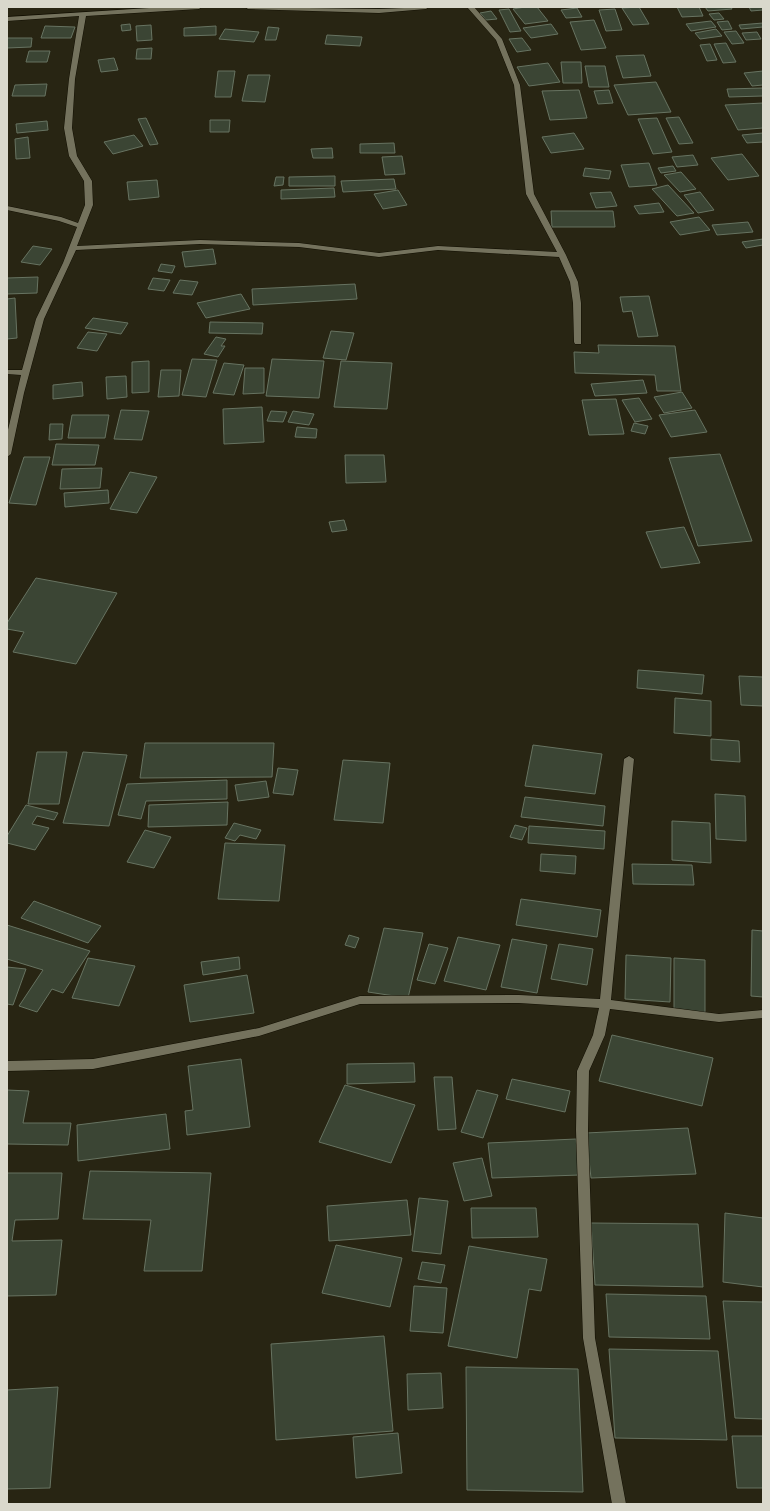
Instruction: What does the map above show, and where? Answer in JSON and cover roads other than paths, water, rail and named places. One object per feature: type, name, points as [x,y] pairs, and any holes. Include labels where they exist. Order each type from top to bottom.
[{"type":"street","points":[[7,20],[199,7]]},
{"type":"street","points":[[248,7],[380,11],[426,7]]},
{"type":"street","points":[[470,7],[499,39],[517,84],[530,194],[562,255],[574,282],[577,304],[578,342]]},
{"type":"street","points":[[7,454],[40,319],[73,248],[89,205],[88,181],[73,156],[68,128],[72,79],[83,14]]},
{"type":"street","points":[[7,208],[61,219],[80,226]]},
{"type":"street","points":[[73,248],[200,242],[299,245],[379,255],[438,248],[562,255]]},
{"type":"street","points":[[7,372],[26,373]]},
{"type":"street","points":[[619,1504],[589,1338],[582,1138],[583,1072],[599,1035],[605,1004],[629,759]]},
{"type":"street","points":[[7,1066],[93,1064],[259,1032],[360,1000],[519,999],[605,1004],[719,1018],[763,1014]]}]
